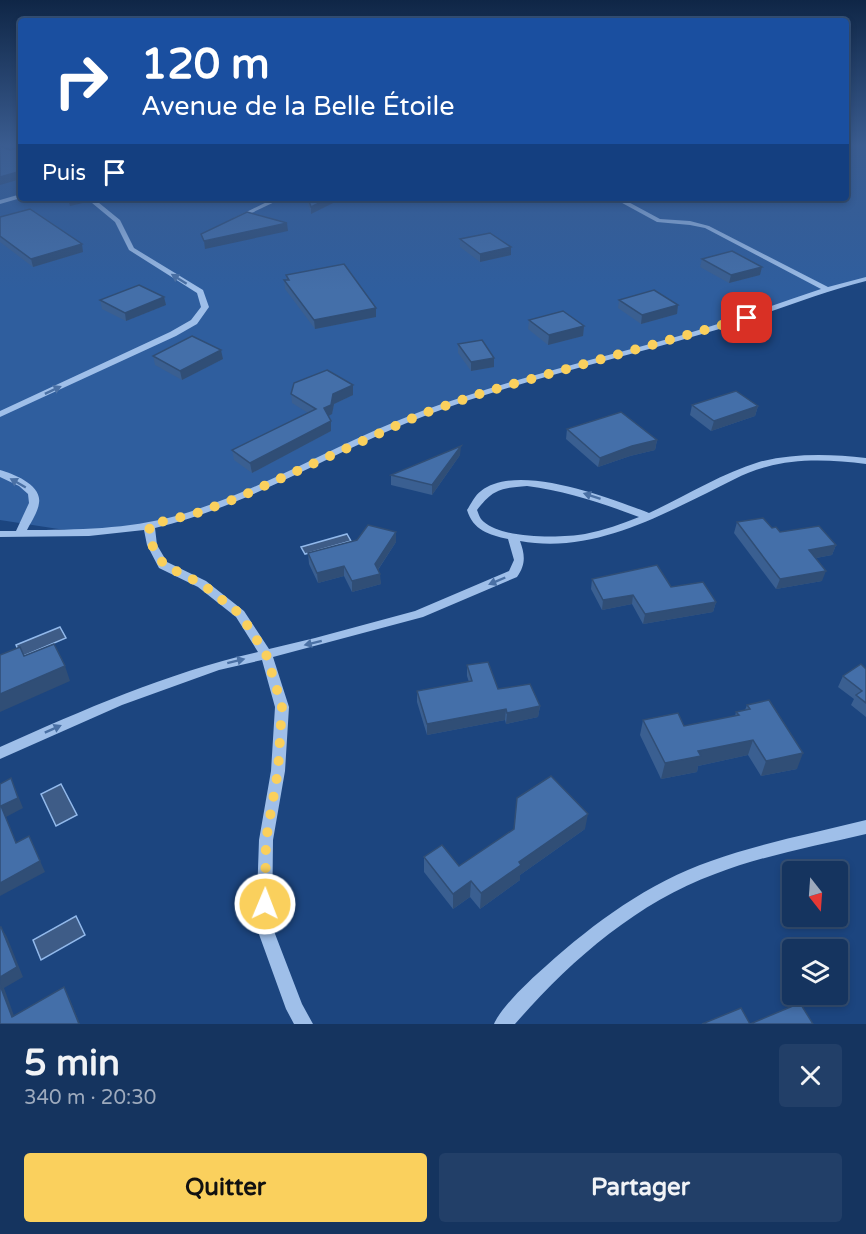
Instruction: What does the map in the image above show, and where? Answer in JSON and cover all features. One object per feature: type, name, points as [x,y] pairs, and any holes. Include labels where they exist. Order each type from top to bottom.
[{"type":"street","points":[[0,202],[18,197]]},
{"type":"street","points":[[0,414],[174,334],[194,322],[206,307],[200,292],[131,249],[118,221],[93,201]]},
{"type":"street","points":[[226,223],[274,201]]},
{"type":"street","points":[[622,201],[659,221],[708,227],[829,290]]},
{"type":"street","points":[[0,534],[78,534],[149,525],[197,513],[240,497],[432,410],[485,392],[718,327],[866,279]]},
{"type":"street","points":[[648,516],[574,490],[543,483],[514,484],[490,490],[480,496],[472,510],[474,519],[482,527],[513,537],[573,540],[616,531],[761,466],[797,459],[839,457],[866,461]]},
{"type":"street","points":[[0,473],[23,484],[33,493],[34,503],[20,534]]},
{"type":"street","points":[[149,525],[152,545],[164,565],[202,584],[240,614],[266,654],[282,706],[278,771],[266,840],[264,926],[304,1024]]},
{"type":"street","points":[[0,753],[117,701],[217,666],[315,643],[419,614],[513,574],[519,567],[520,559],[513,537]]},
{"type":"street","points":[[503,1024],[527,996],[577,951],[618,917],[664,889],[710,868],[866,827]]},
{"type":"shaded area","points":[[0,194],[18,194],[18,201],[849,201],[849,194],[866,194],[866,279],[747,318],[538,377],[422,414],[240,497],[177,519],[91,534],[0,520]]},
{"type":"shaded area","points":[[347,534],[351,541],[305,554],[301,547]]},
{"type":"shaded area","points":[[60,627],[66,638],[21,657],[16,645]]},
{"type":"shaded area","points":[[61,784],[77,815],[56,826],[41,794]]},
{"type":"shaded area","points":[[76,916],[85,935],[41,960],[33,940]]},
{"type":"building","points":[[309,201],[323,201],[311,207]]},
{"type":"building","points":[[30,209],[82,244],[31,259],[0,236],[0,217]]},
{"type":"building","points":[[247,212],[287,223],[204,241],[201,234]]},
{"type":"building","points":[[490,233],[511,247],[480,254],[460,239]]},
{"type":"building","points":[[732,251],[762,267],[731,275],[702,259]]},
{"type":"building","points":[[344,264],[376,308],[314,320],[284,280],[289,280],[286,275]]},
{"type":"building","points":[[139,285],[164,297],[125,313],[100,300]]},
{"type":"building","points":[[654,290],[678,305],[642,315],[619,300]]},
{"type":"building","points":[[563,311],[584,326],[549,335],[529,320]]},
{"type":"building","points":[[192,336],[221,350],[180,371],[153,356]]},
{"type":"building","points":[[482,340],[494,358],[471,362],[458,344]]},
{"type":"building","points":[[327,370],[353,385],[333,394],[331,405],[324,408],[331,421],[250,463],[232,450],[316,409],[291,394],[294,383]]},
{"type":"building","points":[[736,391],[758,406],[714,421],[692,405]]},
{"type":"building","points":[[621,412],[657,440],[632,446],[600,458],[567,429]]},
{"type":"building","points":[[461,446],[432,485],[391,475]]},
{"type":"building","points":[[763,518],[772,528],[776,527],[780,532],[819,526],[836,545],[809,550],[826,571],[780,579],[737,522]]},
{"type":"building","points":[[368,525],[396,532],[375,564],[380,574],[352,581],[344,566],[317,573],[308,553],[357,540]]},
{"type":"building","points":[[657,565],[671,587],[703,582],[716,602],[645,614],[633,595],[603,600],[592,579]]},
{"type":"building","points":[[54,644],[65,666],[0,694],[0,655],[20,647],[24,656]]},
{"type":"building","points":[[488,662],[498,689],[530,684],[540,706],[507,713],[506,709],[427,724],[417,691],[472,681],[467,665]]},
{"type":"building","points":[[861,664],[866,669],[866,703],[856,695],[862,691],[843,676]]},
{"type":"building","points":[[769,700],[803,753],[766,761],[753,740],[698,751],[701,756],[665,763],[643,720],[678,713],[684,726],[739,715],[736,712],[750,709],[747,705]]},
{"type":"building","points":[[551,776],[588,814],[519,862],[521,865],[481,893],[471,881],[453,894],[424,857],[442,845],[459,866],[514,829],[517,798]]},
{"type":"building","points":[[11,778],[18,798],[1,806],[16,843],[29,836],[40,861],[0,883],[0,784]]},
{"type":"building","points":[[0,927],[17,967],[0,977]]},
{"type":"building","points":[[0,985],[12,1017],[64,987],[79,1024],[0,1024]]},
{"type":"building","points":[[795,1005],[801,1005],[813,1024],[750,1024]]},
{"type":"building","points":[[741,1008],[750,1024],[702,1024]]},
{"type":"route","points":[[265,904],[266,840],[278,771],[282,706],[266,654],[240,614],[202,584],[164,565],[152,545],[149,525],[197,513],[240,497],[422,414],[485,392],[747,318]]}]
